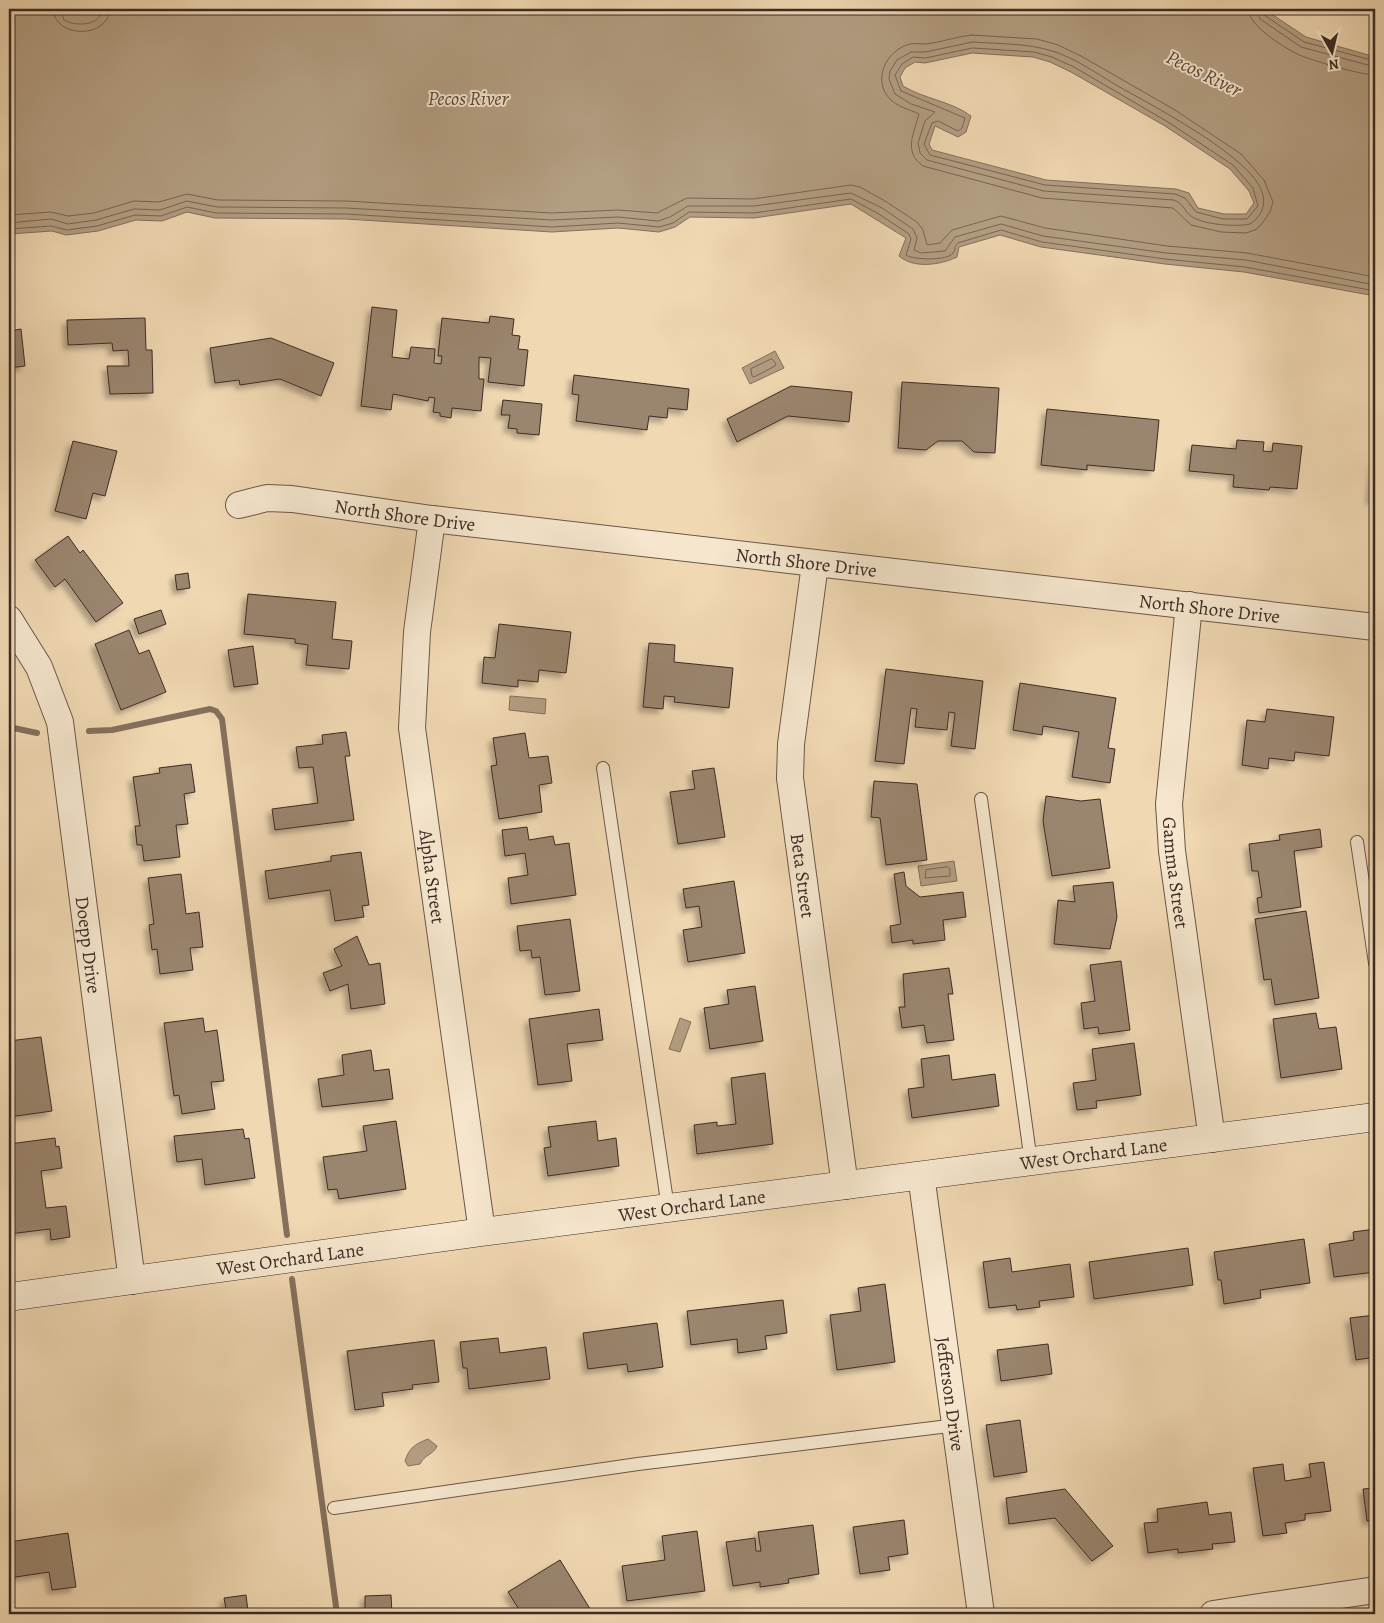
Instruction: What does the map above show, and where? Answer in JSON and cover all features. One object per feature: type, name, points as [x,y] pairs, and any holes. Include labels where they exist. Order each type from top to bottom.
[{"type":"street","name":"North Shore Drive","points":[[239,506],[267,498],[292,500],[432,519],[815,564],[1375,627]]},
{"type":"street","name":"Alpha Street","points":[[432,519],[418,632],[412,728],[482,1232]]},
{"type":"street","name":"Beta Street","points":[[815,564],[791,744],[790,778],[845,1186]]},
{"type":"street","name":"Gamma Street","points":[[1189,605],[1169,804],[1172,851],[1212,1139]]},
{"type":"street","name":"Doepp Drive","points":[[9,619],[39,667],[60,722],[132,1281]]},
{"type":"street","name":"West Orchard Lane","points":[[9,1297],[482,1232],[1375,1117]]},
{"type":"street","name":"Jefferson Drive","points":[[921,1175],[981,1614]]},
{"type":"street","points":[[1213,1614],[1375,1590]]},
{"type":"lane","points":[[603,768],[668,1208]]},
{"type":"lane","points":[[981,799],[1031,1162]]},
{"type":"lane","points":[[1357,842],[1375,963]]},
{"type":"lane","points":[[334,1508],[638,1464],[956,1425]]},
{"type":"water","name":"Pecos River","points":[[9,9],[57,9],[79,12],[115,9],[1264,9],[1306,37],[1375,57],[1375,296],[1244,272],[1165,264],[1041,247],[1000,235],[959,247],[957,257],[950,260],[935,264],[912,263],[899,256],[906,238],[851,204],[754,218],[690,217],[675,227],[659,232],[618,228],[552,232],[346,219],[215,218],[187,212],[162,221],[136,220],[98,231],[66,235],[52,231],[9,234]],"holes":[[[972,53],[1033,57],[1050,62],[1071,72],[1165,126],[1230,169],[1249,191],[1254,203],[1246,214],[1224,214],[1198,208],[1189,193],[1176,189],[1046,180],[932,150],[929,144],[935,126],[958,137],[966,132],[971,116],[955,107],[903,86],[900,77],[905,68],[915,62],[925,63]]]},
{"type":"water","points":[[775,351],[784,368],[750,384],[742,368]]},
{"type":"water","points":[[510,696],[546,699],[545,714],[509,710]]},
{"type":"water","points":[[954,861],[957,881],[921,886],[918,866]]},
{"type":"water","points":[[680,1018],[691,1022],[680,1052],[669,1049]]},
{"type":"water","points":[[428,1439],[437,1446],[436,1449],[420,1464],[408,1466],[405,1461],[408,1453],[416,1445]]},
{"type":"building","points":[[372,307],[397,310],[392,357],[409,359],[411,347],[435,349],[434,363],[441,364],[442,356],[438,356],[442,318],[489,323],[490,316],[514,319],[512,335],[520,336],[518,349],[528,350],[524,386],[488,382],[491,358],[479,357],[479,379],[484,379],[481,411],[452,408],[451,418],[440,416],[440,413],[433,412],[435,398],[429,397],[428,401],[393,394],[391,410],[361,406]]},
{"type":"building","points":[[145,318],[146,350],[152,350],[153,393],[110,394],[107,366],[129,366],[128,350],[113,351],[112,343],[68,345],[67,320]]},
{"type":"building","points":[[21,329],[25,366],[9,368],[9,331]]},
{"type":"building","points":[[271,338],[334,363],[321,396],[280,379],[240,385],[239,380],[215,383],[210,348]]},
{"type":"building","points":[[574,375],[689,389],[687,410],[668,408],[667,418],[649,416],[647,430],[576,421],[579,395],[572,394]]},
{"type":"building","points":[[902,382],[999,388],[995,453],[974,452],[962,441],[938,441],[926,450],[898,448]]},
{"type":"building","points":[[791,386],[852,392],[849,422],[788,416],[737,442],[727,419]]},
{"type":"building","points":[[503,400],[542,404],[539,435],[517,433],[517,429],[508,428],[510,415],[501,415]]},
{"type":"building","points":[[1047,409],[1159,420],[1154,471],[1087,465],[1087,470],[1041,465]]},
{"type":"building","points":[[1237,440],[1264,442],[1263,451],[1272,452],[1273,443],[1302,446],[1297,489],[1270,487],[1269,490],[1233,487],[1234,475],[1189,471],[1192,445],[1236,449]]},
{"type":"building","points":[[73,441],[117,451],[105,496],[93,493],[86,519],[55,511]]},
{"type":"building","points":[[1375,459],[1375,500],[1370,499]]},
{"type":"building","points":[[68,536],[80,553],[83,550],[123,603],[96,622],[65,579],[55,587],[35,560]]},
{"type":"building","points":[[188,573],[190,588],[177,590],[175,575]]},
{"type":"building","points":[[248,594],[336,602],[332,639],[352,641],[349,669],[306,665],[308,645],[295,643],[295,639],[244,634]]},
{"type":"building","points":[[161,610],[166,624],[139,634],[134,619]]},
{"type":"building","points":[[499,624],[571,632],[566,673],[539,670],[538,682],[518,680],[518,687],[482,683],[484,657],[495,658]]},
{"type":"building","points":[[129,630],[139,654],[149,650],[166,692],[121,710],[95,644]]},
{"type":"building","points":[[649,643],[675,645],[674,662],[733,668],[729,708],[674,702],[675,697],[664,696],[663,709],[643,707]]},
{"type":"building","points":[[253,646],[258,684],[234,687],[228,650]]},
{"type":"building","points":[[886,669],[983,681],[975,749],[951,746],[955,713],[949,712],[947,730],[915,727],[917,709],[911,708],[904,764],[875,761]]},
{"type":"building","points":[[1020,683],[1116,698],[1108,748],[1115,749],[1110,783],[1072,777],[1079,732],[1043,726],[1042,735],[1013,730]]},
{"type":"building","points":[[1267,709],[1334,717],[1329,756],[1295,752],[1294,761],[1269,758],[1268,769],[1242,765],[1247,720],[1265,722]]},
{"type":"building","points":[[346,732],[350,756],[345,756],[354,820],[275,830],[272,809],[318,803],[313,767],[299,768],[296,747],[323,744],[322,735]]},
{"type":"building","points":[[525,733],[529,758],[548,756],[552,783],[539,785],[542,812],[499,819],[491,766],[497,765],[493,738]]},
{"type":"building","points":[[191,764],[195,792],[184,794],[188,824],[176,825],[180,857],[144,861],[142,845],[137,845],[135,826],[140,826],[133,777],[160,773],[159,768]]},
{"type":"building","points":[[714,768],[725,837],[678,844],[670,792],[695,789],[692,771]]},
{"type":"building","points":[[874,781],[917,784],[927,860],[886,865],[880,818],[871,817]]},
{"type":"building","points":[[1046,796],[1081,801],[1100,799],[1110,868],[1052,876],[1043,821]]},
{"type":"building","points":[[527,827],[529,840],[553,836],[555,845],[569,843],[576,895],[511,904],[508,878],[528,875],[525,853],[505,856],[502,830]]},
{"type":"building","points":[[1320,829],[1322,847],[1294,851],[1301,907],[1259,913],[1257,898],[1262,897],[1258,871],[1252,871],[1249,844],[1280,840],[1279,835]]},
{"type":"building","points":[[361,852],[369,905],[362,906],[364,917],[335,921],[330,890],[269,899],[265,871],[331,861],[331,856]]},
{"type":"building","points":[[904,872],[906,886],[920,897],[963,892],[966,917],[943,920],[945,940],[913,944],[913,940],[892,943],[890,926],[901,924],[894,874]]},
{"type":"building","points":[[181,874],[186,914],[199,912],[203,947],[190,948],[193,970],[160,974],[157,949],[152,950],[149,925],[154,924],[148,878]]},
{"type":"building","points":[[734,881],[745,953],[688,962],[683,930],[702,927],[699,906],[686,908],[683,889]]},
{"type":"building","points":[[1113,882],[1117,917],[1110,949],[1054,944],[1058,900],[1075,902],[1073,886]]},
{"type":"building","points":[[1306,911],[1319,998],[1275,1005],[1271,979],[1264,980],[1255,919]]},
{"type":"building","points":[[570,919],[580,991],[545,995],[540,957],[532,958],[531,950],[520,951],[517,926]]},
{"type":"building","points":[[357,936],[369,965],[380,963],[385,1004],[351,1009],[348,984],[330,991],[323,973],[342,966],[334,949]]},
{"type":"building","points":[[1121,961],[1130,1030],[1099,1034],[1098,1027],[1084,1029],[1081,1003],[1095,1001],[1090,965]]},
{"type":"building","points":[[949,968],[953,994],[948,994],[954,1040],[927,1043],[924,1025],[902,1028],[899,1007],[905,1007],[903,974]]},
{"type":"building","points":[[755,986],[763,1041],[710,1049],[704,1008],[729,1004],[727,990]]},
{"type":"building","points":[[599,1009],[603,1040],[567,1044],[572,1081],[538,1085],[529,1019]]},
{"type":"building","points":[[1316,1013],[1319,1029],[1336,1027],[1342,1069],[1281,1078],[1273,1019]]},
{"type":"building","points":[[203,1018],[205,1032],[217,1030],[224,1081],[211,1082],[215,1109],[182,1114],[179,1095],[174,1096],[164,1023]]},
{"type":"building","points":[[41,1037],[52,1111],[9,1117],[9,1070],[11,1069],[9,1041]]},
{"type":"building","points":[[1134,1043],[1141,1095],[1096,1101],[1097,1108],[1077,1110],[1073,1083],[1096,1080],[1092,1049]]},
{"type":"building","points":[[371,1050],[374,1071],[389,1069],[393,1099],[322,1107],[318,1079],[344,1075],[342,1055]]},
{"type":"building","points":[[949,1055],[952,1080],[995,1074],[999,1106],[912,1118],[908,1089],[924,1087],[921,1059]]},
{"type":"building","points":[[765,1073],[773,1144],[697,1154],[694,1125],[717,1122],[717,1126],[736,1124],[731,1078]]},
{"type":"building","points":[[396,1121],[406,1189],[339,1199],[337,1189],[328,1190],[323,1157],[367,1151],[363,1126]]},
{"type":"building","points":[[596,1121],[598,1141],[616,1138],[619,1166],[548,1176],[544,1148],[551,1147],[548,1127]]},
{"type":"building","points":[[243,1129],[245,1139],[249,1138],[255,1178],[205,1185],[202,1159],[177,1162],[174,1136]]},
{"type":"building","points":[[55,1138],[56,1147],[59,1146],[62,1168],[41,1171],[46,1208],[66,1206],[70,1237],[51,1240],[50,1229],[9,1234],[9,1210],[13,1210],[9,1188],[9,1144]]},
{"type":"building","points":[[1375,1229],[1375,1272],[1334,1277],[1329,1244],[1354,1240],[1353,1232]]},
{"type":"building","points":[[1304,1239],[1310,1283],[1260,1290],[1261,1298],[1224,1304],[1221,1280],[1218,1280],[1214,1252]]},
{"type":"building","points":[[1188,1248],[1193,1285],[1094,1299],[1089,1262]]},
{"type":"building","points":[[1010,1258],[1012,1272],[1070,1264],[1074,1297],[1039,1301],[1040,1307],[1017,1310],[1016,1305],[989,1308],[983,1262]]},
{"type":"building","points":[[885,1284],[895,1362],[837,1370],[830,1315],[861,1311],[858,1288]]},
{"type":"building","points":[[783,1300],[787,1333],[765,1336],[767,1349],[738,1353],[737,1339],[691,1345],[687,1311]]},
{"type":"building","points":[[1375,1315],[1375,1357],[1356,1360],[1350,1318]]},
{"type":"building","points":[[657,1323],[663,1367],[628,1372],[627,1364],[588,1369],[583,1333]]},
{"type":"building","points":[[498,1338],[500,1353],[546,1347],[550,1379],[469,1389],[467,1368],[463,1368],[460,1342]]},
{"type":"building","points":[[434,1340],[439,1382],[412,1385],[413,1389],[382,1393],[384,1406],[355,1410],[347,1351]]},
{"type":"building","points":[[1048,1344],[1052,1374],[1001,1381],[997,1350]]},
{"type":"building","points":[[1020,1420],[1027,1472],[994,1477],[986,1425]]},
{"type":"building","points":[[1324,1462],[1331,1511],[1305,1514],[1305,1520],[1285,1523],[1287,1533],[1263,1536],[1253,1468],[1283,1464],[1285,1481],[1311,1477],[1309,1464]]},
{"type":"building","points":[[1375,1488],[1375,1520],[1367,1521],[1363,1489]]},
{"type":"building","points":[[1065,1489],[1113,1546],[1092,1561],[1055,1518],[1009,1524],[1006,1498]]},
{"type":"building","points":[[1207,1502],[1209,1515],[1231,1512],[1235,1542],[1212,1544],[1213,1549],[1178,1553],[1178,1549],[1148,1553],[1144,1523],[1158,1522],[1157,1509]]},
{"type":"building","points":[[904,1520],[908,1554],[888,1557],[890,1570],[860,1574],[853,1527]]},
{"type":"building","points":[[813,1525],[819,1574],[788,1579],[789,1583],[760,1587],[760,1582],[733,1586],[726,1542],[755,1538],[756,1551],[761,1551],[758,1532]]},
{"type":"building","points":[[697,1531],[705,1591],[627,1601],[622,1566],[665,1560],[662,1536]]},
{"type":"building","points":[[68,1533],[76,1587],[52,1590],[49,1572],[9,1578],[9,1542]]},
{"type":"building","points":[[560,1560],[592,1612],[589,1614],[522,1614],[508,1592]]},
{"type":"building","points":[[246,1595],[248,1611],[262,1609],[263,1614],[176,1614],[226,1609],[224,1598]]},
{"type":"building","points":[[391,1595],[392,1614],[365,1614],[365,1596]]},
{"type":"waterway","points":[[89,731],[112,730],[210,709],[216,711],[222,719],[287,1235]]},
{"type":"waterway","points":[[9,727],[37,733]]},
{"type":"waterway","points":[[292,1279],[337,1614]]}]
